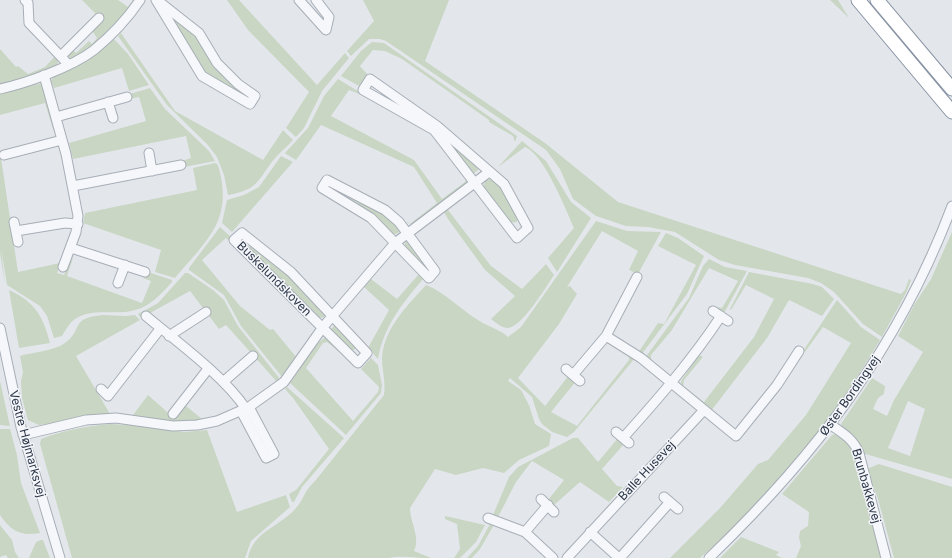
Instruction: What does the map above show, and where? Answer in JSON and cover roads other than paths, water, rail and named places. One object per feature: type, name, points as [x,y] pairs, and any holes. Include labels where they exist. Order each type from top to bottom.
[{"type":"highway","points":[[858,0],[952,112]]},
{"type":"highway","points":[[877,0],[952,90]]},
{"type":"street","points":[[25,0],[28,3],[29,23],[68,64]]},
{"type":"street","points":[[0,89],[44,75],[94,50],[111,34],[140,0]]},
{"type":"street","points":[[156,0],[199,33],[217,63],[238,84],[255,96],[250,104],[202,76],[156,0]]},
{"type":"street","points":[[299,0],[326,30],[329,17],[316,0]]},
{"type":"street","points":[[61,56],[99,18]]},
{"type":"street","points":[[44,75],[62,140],[77,208],[78,224],[71,248],[63,267]]},
{"type":"street","points":[[370,79],[437,126],[489,172],[504,184],[528,228],[517,238],[434,130],[363,90],[370,79]]},
{"type":"street","points":[[56,117],[127,96]]},
{"type":"street","points":[[108,102],[113,118]]},
{"type":"street","points":[[4,155],[62,140]]},
{"type":"street","points":[[149,153],[152,171]]},
{"type":"street","points":[[73,186],[181,165]]},
{"type":"street","points":[[23,435],[86,420],[116,418],[173,426],[197,425],[217,421],[245,409],[284,382],[323,327],[395,243],[407,232],[489,172]]},
{"type":"street","points":[[326,180],[385,210],[399,222],[407,232],[435,271],[429,278],[371,218],[322,188],[326,180]]},
{"type":"street","name":"Øster Bordingvej","points":[[709,558],[751,518],[795,470],[831,425],[887,342],[930,259],[952,206]]},
{"type":"street","points":[[14,222],[18,242]]},
{"type":"street","points":[[16,231],[65,223],[78,224]]},
{"type":"street","name":"Buskelundskoven","points":[[242,233],[291,272],[332,316],[367,353],[358,363],[234,240],[242,233]]},
{"type":"street","points":[[71,248],[145,272]]},
{"type":"street","points":[[118,283],[125,265]]},
{"type":"street","points":[[573,375],[606,336],[637,277]]},
{"type":"street","points":[[169,336],[206,312]]},
{"type":"street","points":[[146,316],[223,382],[240,399],[266,458],[274,454],[245,409]]},
{"type":"street","points":[[616,432],[626,441],[699,349],[721,316]]},
{"type":"street","name":"Vestre Højmarksvej","points":[[0,328],[6,365],[23,435],[60,558]]},
{"type":"street","points":[[101,389],[108,396],[160,329]]},
{"type":"street","points":[[606,336],[641,358],[736,436],[777,385],[799,351]]},
{"type":"street","points":[[223,382],[253,356]]},
{"type":"street","points":[[173,414],[208,370]]},
{"type":"street","name":"Balle Husevej","points":[[568,558],[590,532],[704,410]]},
{"type":"street","name":"Brunbakkevej","points":[[831,425],[847,435],[856,446],[886,558]]},
{"type":"street","points":[[525,532],[551,508],[541,499]]},
{"type":"street","points":[[590,532],[619,558],[667,499],[678,509]]},
{"type":"street","points":[[488,518],[525,532],[553,558]]}]
